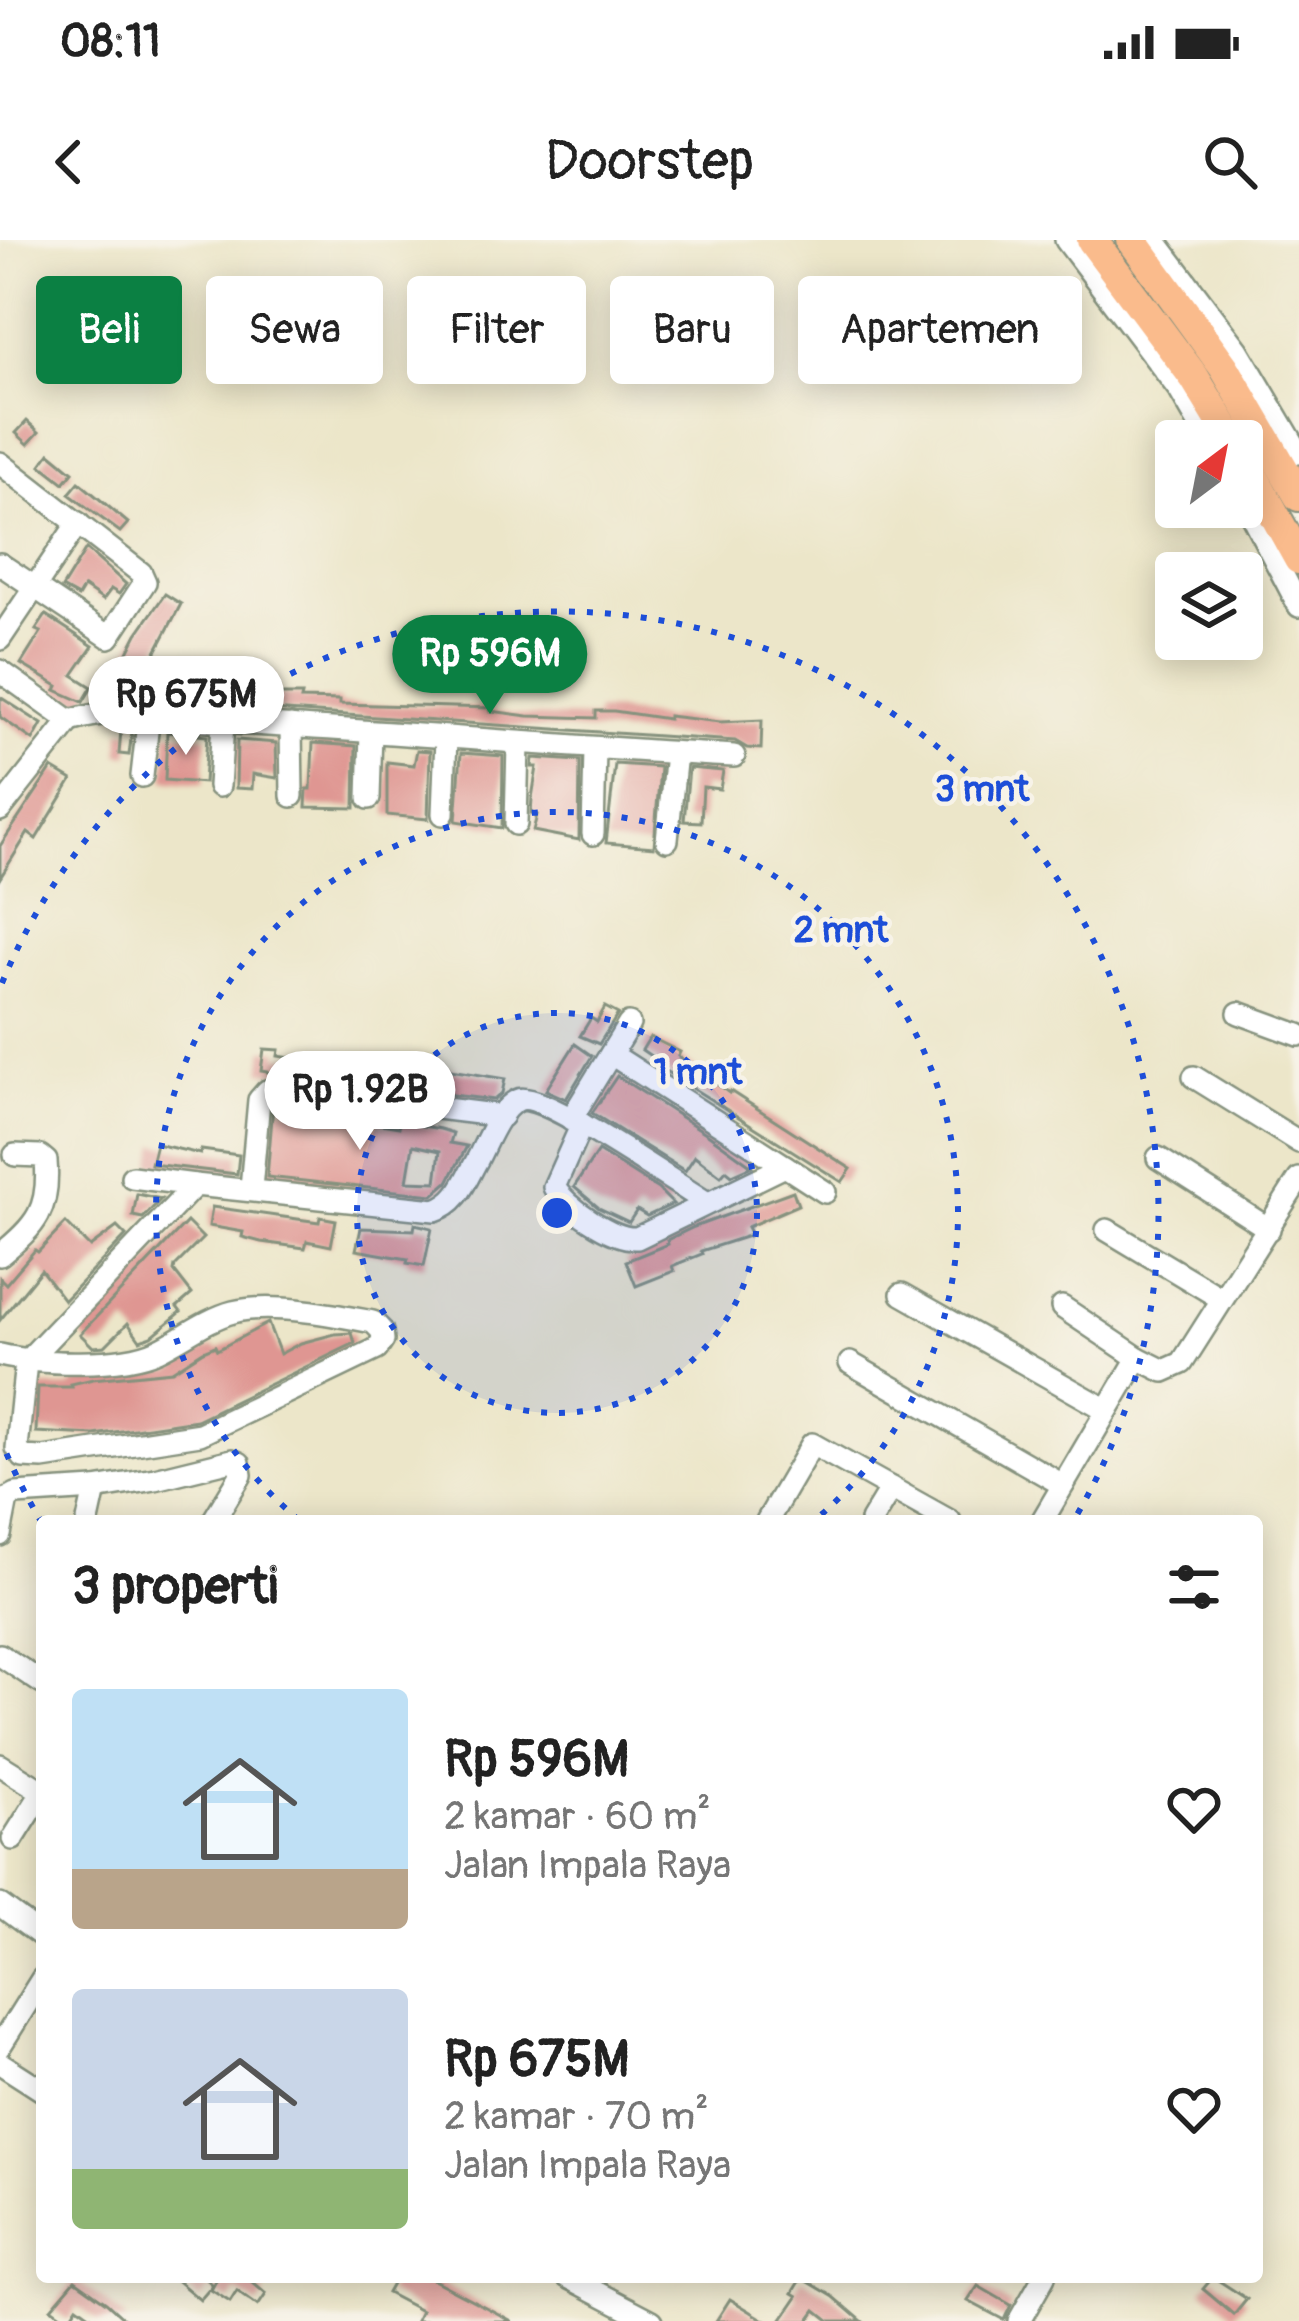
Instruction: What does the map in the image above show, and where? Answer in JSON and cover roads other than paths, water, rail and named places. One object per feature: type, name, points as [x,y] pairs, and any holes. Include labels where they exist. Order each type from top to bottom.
[{"type":"highway","points":[[1092,240],[1194,377],[1220,420]]},
{"type":"highway","points":[[1132,240],[1224,367],[1299,496]]},
{"type":"highway","points":[[1263,494],[1299,559]]},
{"type":"street","points":[[1066,240],[1197,420]]},
{"type":"street","points":[[1155,240],[1238,350],[1299,453]]},
{"type":"street","points":[[0,463],[144,577],[144,586],[115,634],[104,635],[0,564]]},
{"type":"street","points":[[0,639],[78,523]]},
{"type":"street","points":[[1258,528],[1299,606]]},
{"type":"street","points":[[0,671],[70,721]]},
{"type":"street","points":[[138,712],[142,776]]},
{"type":"street","points":[[0,810],[7,786],[70,721],[138,712],[223,723],[734,756]]},
{"type":"street","points":[[219,786],[223,723]]},
{"type":"street","points":[[291,726],[292,796]]},
{"type":"street","points":[[369,798],[370,732]]},
{"type":"street","points":[[443,814],[446,738]]},
{"type":"street","points":[[516,824],[518,744]]},
{"type":"street","points":[[593,834],[596,750]]},
{"type":"street","points":[[668,840],[676,753]]},
{"type":"street","points":[[1239,1012],[1299,1035]]},
{"type":"street","points":[[629,1024],[577,1121],[554,1187],[562,1199],[622,1238],[637,1238],[785,1166]]},
{"type":"street","points":[[611,1054],[825,1192]]},
{"type":"street","points":[[1195,1078],[1299,1142]]},
{"type":"street","points":[[251,1188],[257,1109],[267,1090],[502,1116]]},
{"type":"street","points":[[132,1177],[435,1210],[446,1207],[459,1194],[502,1116],[517,1100],[527,1097],[577,1121],[706,1202]]},
{"type":"street","points":[[0,1255],[45,1208],[46,1161],[40,1156],[15,1155]]},
{"type":"street","points":[[1158,1158],[1269,1229]]},
{"type":"street","points":[[1063,1307],[1138,1358],[1172,1371],[1182,1363],[1299,1179]]},
{"type":"street","points":[[0,1355],[26,1362],[143,1355],[223,1315],[252,1309],[373,1322],[382,1331],[377,1349],[200,1433],[43,1458],[23,1456],[17,1448],[26,1362],[195,1185]]},
{"type":"street","points":[[1107,1230],[1222,1299]]},
{"type":"street","points":[[902,1294],[1107,1410]]},
{"type":"street","points":[[1046,1515],[1138,1358]]},
{"type":"street","points":[[850,1363],[1063,1485]]},
{"type":"street","points":[[770,1515],[812,1444],[939,1515]]},
{"type":"street","points":[[0,1534],[7,1499],[12,1495],[95,1489],[239,1462],[241,1474],[217,1515]]},
{"type":"street","points":[[875,1515],[891,1488]]},
{"type":"street","points":[[89,1515],[95,1489]]},
{"type":"street","points":[[0,1655],[36,1679]]},
{"type":"street","points":[[0,1765],[36,1788]]},
{"type":"street","points":[[13,1839],[36,1802]]},
{"type":"street","points":[[0,1905],[36,1932]]},
{"type":"street","points":[[0,2046],[36,1989]]},
{"type":"street","points":[[0,2063],[36,2086]]},
{"type":"street","points":[[579,2283],[652,2321]]},
{"type":"street","points":[[1019,2321],[1041,2283]]}]
